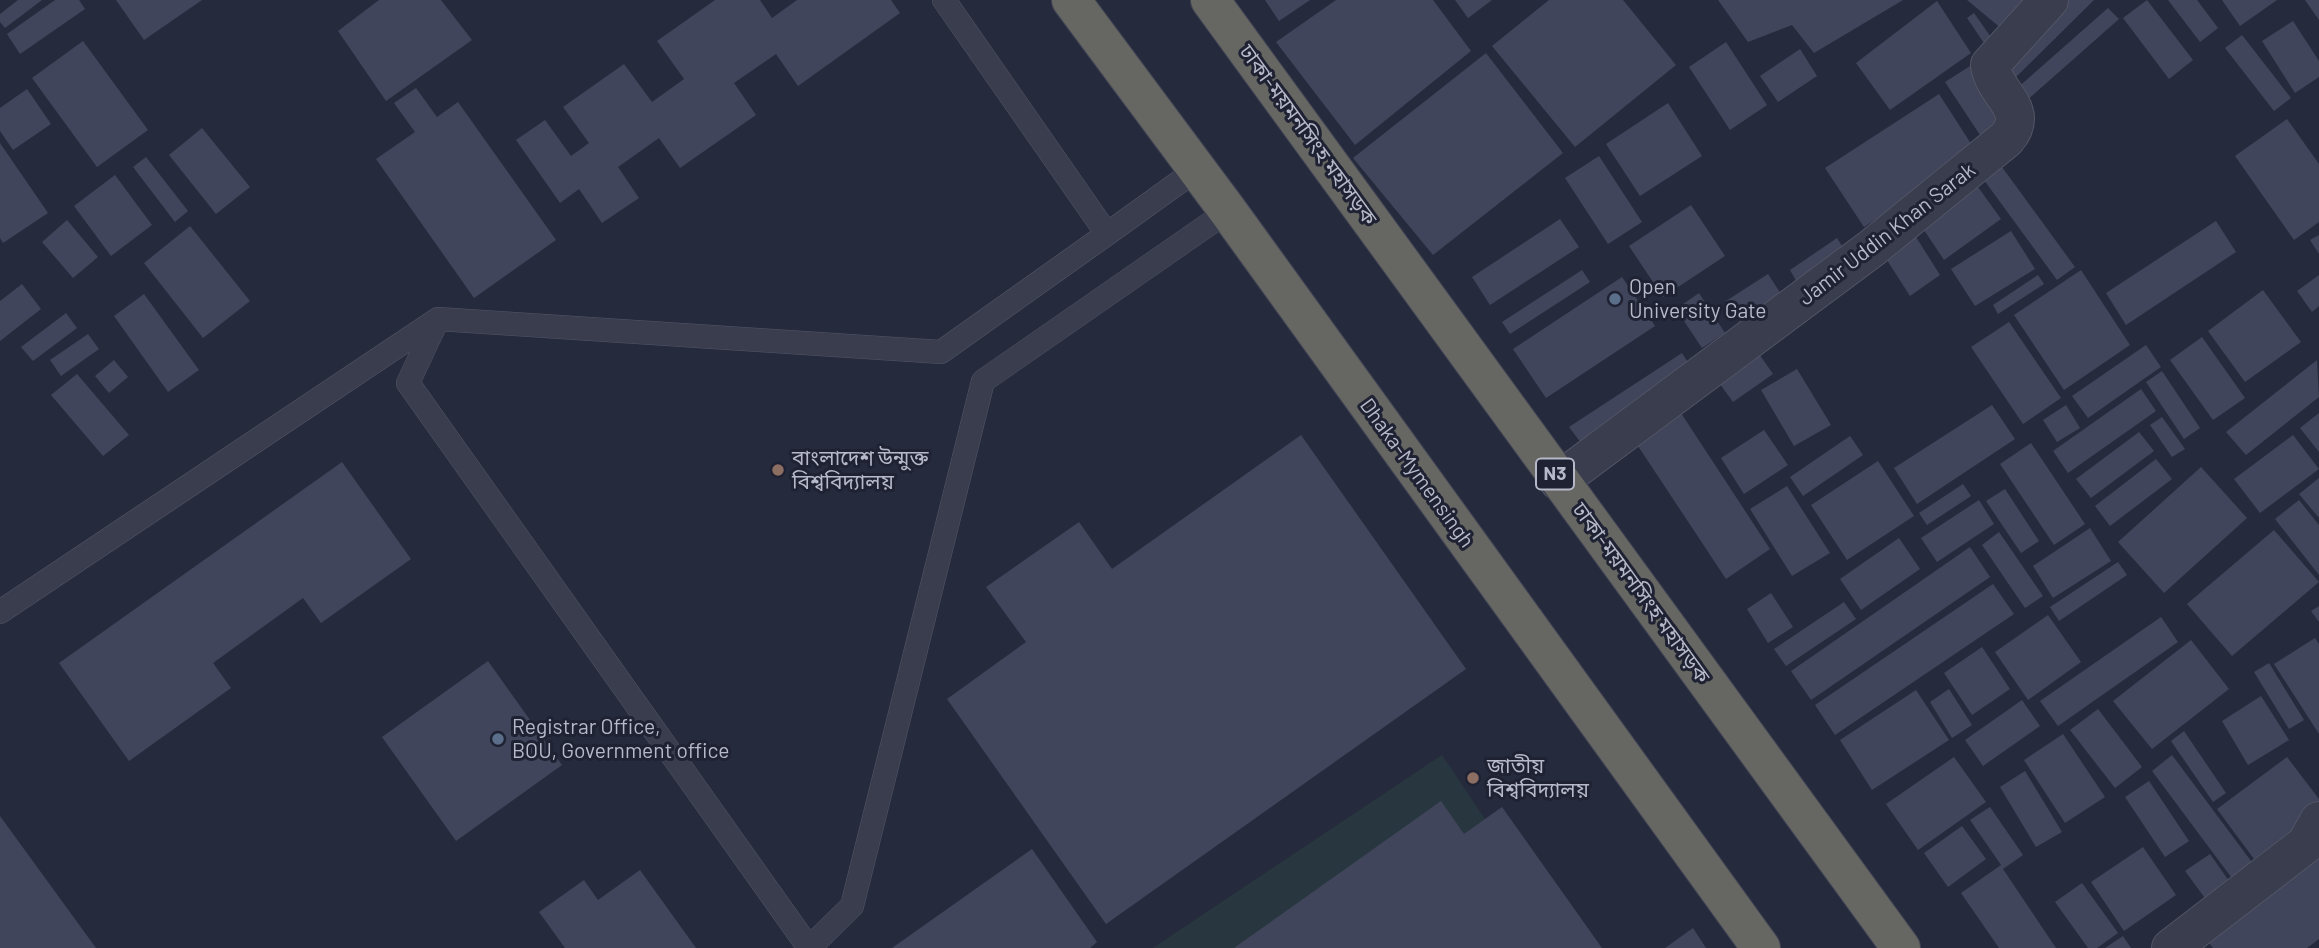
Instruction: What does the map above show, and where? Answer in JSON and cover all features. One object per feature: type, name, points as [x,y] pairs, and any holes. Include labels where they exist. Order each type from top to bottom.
[{"type":"highway","name":"Dhaka-Mymensingh","points":[[1071,0],[1228,211],[1761,948]]},
{"type":"highway","name":"ঢাকা-ময়মনসিংহ মহাসড়ক","points":[[1210,0],[1901,948]]},
{"type":"street","name":"Jamir Uddin Khan Sarak","points":[[1559,481],[1872,248],[2006,139],[2015,128],[2017,115],[1991,75],[1990,65],[2049,0]]},
{"type":"street","points":[[2171,948],[2306,844],[2319,821]]},
{"type":"lane","points":[[944,0],[1107,234]]},
{"type":"lane","points":[[0,612],[438,319],[941,352],[1196,170]]},
{"type":"lane","points":[[438,319],[408,383],[809,948],[852,906],[983,380],[1228,211]]},
{"type":"shaded area","points":[[1442,755],[1571,948],[1153,948]]},
{"type":"building","points":[[18,0],[42,0],[5,28],[0,22],[0,14]]},
{"type":"building","points":[[55,0],[79,0],[85,9],[20,54],[7,34]]},
{"type":"building","points":[[116,0],[202,0],[144,40]]},
{"type":"building","points":[[379,0],[441,0],[472,40],[386,101],[338,31]]},
{"type":"building","points":[[715,0],[760,0],[772,18],[797,0],[891,0],[900,13],[798,86],[776,54],[734,83],[756,115],[680,168],[659,138],[618,167],[639,198],[602,223],[579,189],[560,203],[516,140],[545,120],[571,156],[589,143],[563,107],[624,64],[652,102],[684,79],[657,41]]},
{"type":"building","points":[[1265,0],[1310,0],[1279,21]]},
{"type":"building","points":[[1336,0],[1433,0],[1471,51],[1355,145],[1276,42]]},
{"type":"building","points":[[1455,0],[1492,0],[1468,18]]},
{"type":"building","points":[[1549,0],[1623,0],[1676,65],[1575,147],[1492,46]]},
{"type":"building","points":[[1718,0],[1903,0],[1814,53],[1792,25],[1748,42]]},
{"type":"building","points":[[1967,0],[2037,0],[2008,34]]},
{"type":"building","points":[[2062,0],[2094,0],[2010,83],[1995,67]]},
{"type":"building","points":[[2147,0],[2193,60],[2169,79],[2123,18]]},
{"type":"building","points":[[2168,0],[2197,0],[2218,28],[2200,42]]},
{"type":"building","points":[[2222,0],[2277,0],[2240,26]]},
{"type":"building","points":[[2305,0],[2319,0],[2319,20]]},
{"type":"building","points":[[1937,1],[1971,53],[1890,110],[1856,63]]},
{"type":"building","points":[[2108,8],[2119,19],[2025,102],[2015,90]]},
{"type":"building","points":[[1974,13],[2000,50],[1992,55],[1967,18]]},
{"type":"building","points":[[2293,21],[2319,61],[2319,77],[2295,93],[2262,41]]},
{"type":"building","points":[[2242,35],[2291,98],[2274,111],[2225,48]]},
{"type":"building","points":[[83,41],[148,130],[97,167],[32,78]]},
{"type":"building","points":[[1726,42],[1767,105],[1730,130],[1689,67]]},
{"type":"building","points":[[1800,49],[1817,76],[1778,102],[1760,76]]},
{"type":"building","points":[[1486,53],[1563,153],[1433,255],[1353,158]]},
{"type":"building","points":[[1978,61],[2012,114],[1980,135],[1945,82]]},
{"type":"building","points":[[416,88],[437,117],[458,102],[556,240],[474,298],[376,159],[415,132],[394,103]]},
{"type":"building","points":[[27,89],[51,124],[13,150],[0,131],[0,108]]},
{"type":"building","points":[[1939,94],[1977,153],[1864,227],[1825,168]]},
{"type":"building","points":[[1668,103],[1702,156],[1640,196],[1606,144]]},
{"type":"building","points":[[2287,119],[2319,164],[2319,222],[2294,240],[2235,156]]},
{"type":"building","points":[[202,128],[250,187],[216,214],[169,155]]},
{"type":"building","points":[[0,143],[48,213],[3,243],[0,238]]},
{"type":"building","points":[[1599,156],[1642,222],[1608,244],[1565,178]]},
{"type":"building","points":[[146,157],[188,211],[175,222],[133,167]]},
{"type":"building","points":[[2002,167],[2075,267],[2057,280],[1984,180]]},
{"type":"building","points":[[115,175],[152,225],[111,256],[74,206]]},
{"type":"building","points":[[1978,187],[2001,219],[1944,260],[1922,227]]},
{"type":"building","points":[[1691,205],[1725,256],[1663,297],[1629,246]]},
{"type":"building","points":[[1560,219],[1579,247],[1490,305],[1472,277]]},
{"type":"building","points":[[67,220],[98,257],[73,278],[42,242]]},
{"type":"building","points":[[2216,221],[2236,252],[2126,325],[2106,293]]},
{"type":"building","points":[[190,226],[250,301],[203,338],[144,263]]},
{"type":"building","points":[[2011,231],[2035,269],[1975,306],[1951,269]]},
{"type":"building","points":[[2319,235],[2319,254],[2310,240]]},
{"type":"building","points":[[1916,237],[1940,275],[1910,296],[1885,257]]},
{"type":"building","points":[[1837,238],[1845,251],[1797,282],[1790,270]]},
{"type":"building","points":[[1582,270],[1590,282],[1510,334],[1502,322]]},
{"type":"building","points":[[2081,270],[2130,345],[2064,390],[2014,315]]},
{"type":"building","points":[[1768,274],[1783,297],[1742,325],[1726,301]]},
{"type":"building","points":[[2038,275],[2044,284],[1998,314],[1993,305]]},
{"type":"building","points":[[2319,275],[2319,306],[2312,312],[2297,291]]},
{"type":"building","points":[[1622,277],[1655,326],[1546,398],[1513,349]]},
{"type":"building","points":[[22,284],[41,309],[0,341],[0,301]]},
{"type":"building","points":[[2263,290],[2301,342],[2245,382],[2208,331]]},
{"type":"building","points":[[1699,293],[1725,333],[1702,348],[1676,309]]},
{"type":"building","points":[[144,294],[199,370],[168,392],[114,316]]},
{"type":"building","points":[[66,313],[77,328],[33,361],[21,347]]},
{"type":"building","points":[[2009,322],[2061,398],[2023,424],[1971,347]]},
{"type":"building","points":[[88,334],[99,349],[61,376],[50,360]]},
{"type":"building","points":[[2202,337],[2245,398],[2213,420],[2170,360]]},
{"type":"building","points":[[2146,345],[2161,367],[2088,418],[2072,396]]},
{"type":"building","points":[[1757,351],[1773,374],[1733,402],[1717,380]]},
{"type":"building","points":[[1682,353],[1693,370],[1581,443],[1569,427]]},
{"type":"building","points":[[114,360],[128,377],[109,393],[95,376]]},
{"type":"building","points":[[2317,360],[2319,397],[2246,455],[2226,432]]},
{"type":"building","points":[[1797,369],[1831,425],[1794,446],[1761,390]]},
{"type":"building","points":[[2162,371],[2200,428],[2184,439],[2146,382]]},
{"type":"building","points":[[77,374],[129,435],[103,456],[51,395]]},
{"type":"building","points":[[2141,389],[2156,411],[2068,473],[2053,451]]},
{"type":"building","points":[[1992,405],[2015,439],[1917,504],[1894,468]]},
{"type":"building","points":[[2066,405],[2080,428],[2057,442],[2043,420]]},
{"type":"building","points":[[1681,413],[1770,549],[1726,579],[1636,443]]},
{"type":"building","points":[[2319,413],[2319,452],[2300,428]]},
{"type":"building","points":[[2162,417],[2185,449],[2172,457],[2150,425]]},
{"type":"building","points":[[1764,430],[1788,465],[1744,494],[1721,458]]},
{"type":"building","points":[[2139,432],[2154,451],[2091,498],[2076,479]]},
{"type":"building","points":[[1301,435],[1466,669],[1106,924],[947,699],[1026,642],[986,587],[1079,522],[1112,569]]},
{"type":"building","points":[[2293,435],[2319,469],[2260,513],[2234,479]]},
{"type":"building","points":[[1850,436],[1863,455],[1803,496],[1790,477]]},
{"type":"building","points":[[2031,443],[2085,524],[2054,545],[2000,464]]},
{"type":"building","points":[[2156,459],[2172,479],[2110,526],[2095,506]]},
{"type":"building","points":[[1878,461],[1914,516],[1847,560],[1811,505]]},
{"type":"building","points":[[342,462],[411,559],[321,623],[303,598],[213,663],[231,688],[129,761],[59,663]]},
{"type":"building","points":[[2201,467],[2247,518],[2164,593],[2118,542]]},
{"type":"building","points":[[2319,478],[2319,518],[2299,494]]},
{"type":"building","points":[[1963,484],[1971,496],[1927,525],[1919,513]]},
{"type":"building","points":[[1787,486],[1830,553],[1792,576],[1750,509]]},
{"type":"building","points":[[2005,489],[2039,541],[2021,553],[1986,501]]},
{"type":"building","points":[[1979,500],[1994,524],[1937,562],[1921,538]]},
{"type":"building","points":[[2299,500],[2319,525],[2319,575],[2275,519]]},
{"type":"building","points":[[2090,528],[2111,561],[2053,598],[2033,566]]},
{"type":"building","points":[[2274,530],[2319,582],[2232,656],[2187,604]]},
{"type":"building","points":[[1999,532],[2043,596],[2025,608],[1982,545]]},
{"type":"building","points":[[1899,538],[1920,569],[1861,610],[1840,579]]},
{"type":"building","points":[[1970,547],[1990,577],[1811,700],[1791,671]]},
{"type":"building","points":[[2118,562],[2127,575],[2059,621],[2050,607]]},
{"type":"building","points":[[1993,584],[2014,614],[1835,735],[1815,705]]},
{"type":"building","points":[[1771,593],[1793,627],[1768,643],[1747,609]]},
{"type":"building","points":[[1844,602],[1856,619],[1786,666],[1774,649]]},
{"type":"building","points":[[2319,606],[2319,622],[2311,611]]},
{"type":"building","points":[[2048,615],[2081,662],[2028,700],[1995,652]]},
{"type":"building","points":[[2161,617],[2178,642],[2058,726],[2040,701]]},
{"type":"building","points":[[2315,638],[2319,644],[2319,734],[2274,664]]},
{"type":"building","points":[[2191,640],[2229,689],[2152,749],[2113,701]]},
{"type":"building","points":[[1982,647],[2010,689],[1972,715],[1944,673]]},
{"type":"building","points":[[488,661],[562,765],[456,841],[382,737]]},
{"type":"building","points":[[2269,663],[2304,720],[2289,729],[2254,672]]},
{"type":"building","points":[[1949,689],[1972,725],[1952,738],[1930,702]]},
{"type":"building","points":[[1916,690],[1949,740],[1872,790],[1840,740]]},
{"type":"building","points":[[2261,696],[2289,740],[2248,765],[2222,721]]},
{"type":"building","points":[[2022,700],[2040,726],[1983,766],[1965,740]]},
{"type":"building","points":[[2098,709],[2142,767],[2115,788],[2070,730]]},
{"type":"building","points":[[2184,731],[2226,793],[2213,802],[2171,741]]},
{"type":"building","points":[[2063,734],[2105,797],[2065,823],[2024,760]]},
{"type":"building","points":[[2172,755],[2254,865],[2234,881],[2152,771]]},
{"type":"building","points":[[1954,757],[1986,802],[1918,850],[1886,804]]},
{"type":"building","points":[[2287,757],[2319,799],[2319,810],[2254,859],[2217,809]]},
{"type":"building","points":[[2025,771],[2062,832],[2036,847],[2000,787]]},
{"type":"building","points":[[2149,781],[2189,841],[2165,857],[2125,797]]},
{"type":"building","points":[[1441,801],[1464,834],[1502,807],[1602,948],[1234,948]]},
{"type":"building","points":[[1990,807],[2023,855],[2003,869],[2056,948],[1999,948],[1961,893],[2001,865],[1970,820]]},
{"type":"building","points":[[0,816],[96,948],[0,948]]},
{"type":"building","points":[[1962,826],[1986,859],[1948,887],[1924,853]]},
{"type":"building","points":[[2319,842],[2319,939],[2307,948],[2213,948],[2202,934]]},
{"type":"building","points":[[2143,847],[2176,895],[2124,931],[2091,882]]},
{"type":"building","points":[[1032,849],[1097,942],[1090,948],[892,948]]},
{"type":"building","points":[[2210,854],[2234,888],[2210,905],[2185,871]]},
{"type":"building","points":[[640,870],[696,948],[565,948],[539,912],[584,880],[598,900]]},
{"type":"building","points":[[2082,883],[2118,933],[2097,948],[2088,948],[2055,902]]},
{"type":"building","points":[[1693,928],[1706,948],[1665,948]]},
{"type":"building","points":[[2123,936],[2131,948],[2105,948]]},
{"type":"place","name":"Open University Gate","points":[[1615,299]]},
{"type":"place","name":"বাংলাদেশ উন্মুক্ত বিশ্ববিদ্যালয়","points":[[778,470]]},
{"type":"place","name":"Registrar Office, BOU, Government office","points":[[498,739]]},
{"type":"place","name":"জাতীয় বিশ্ববিদ্যালয়","points":[[1473,778]]}]
